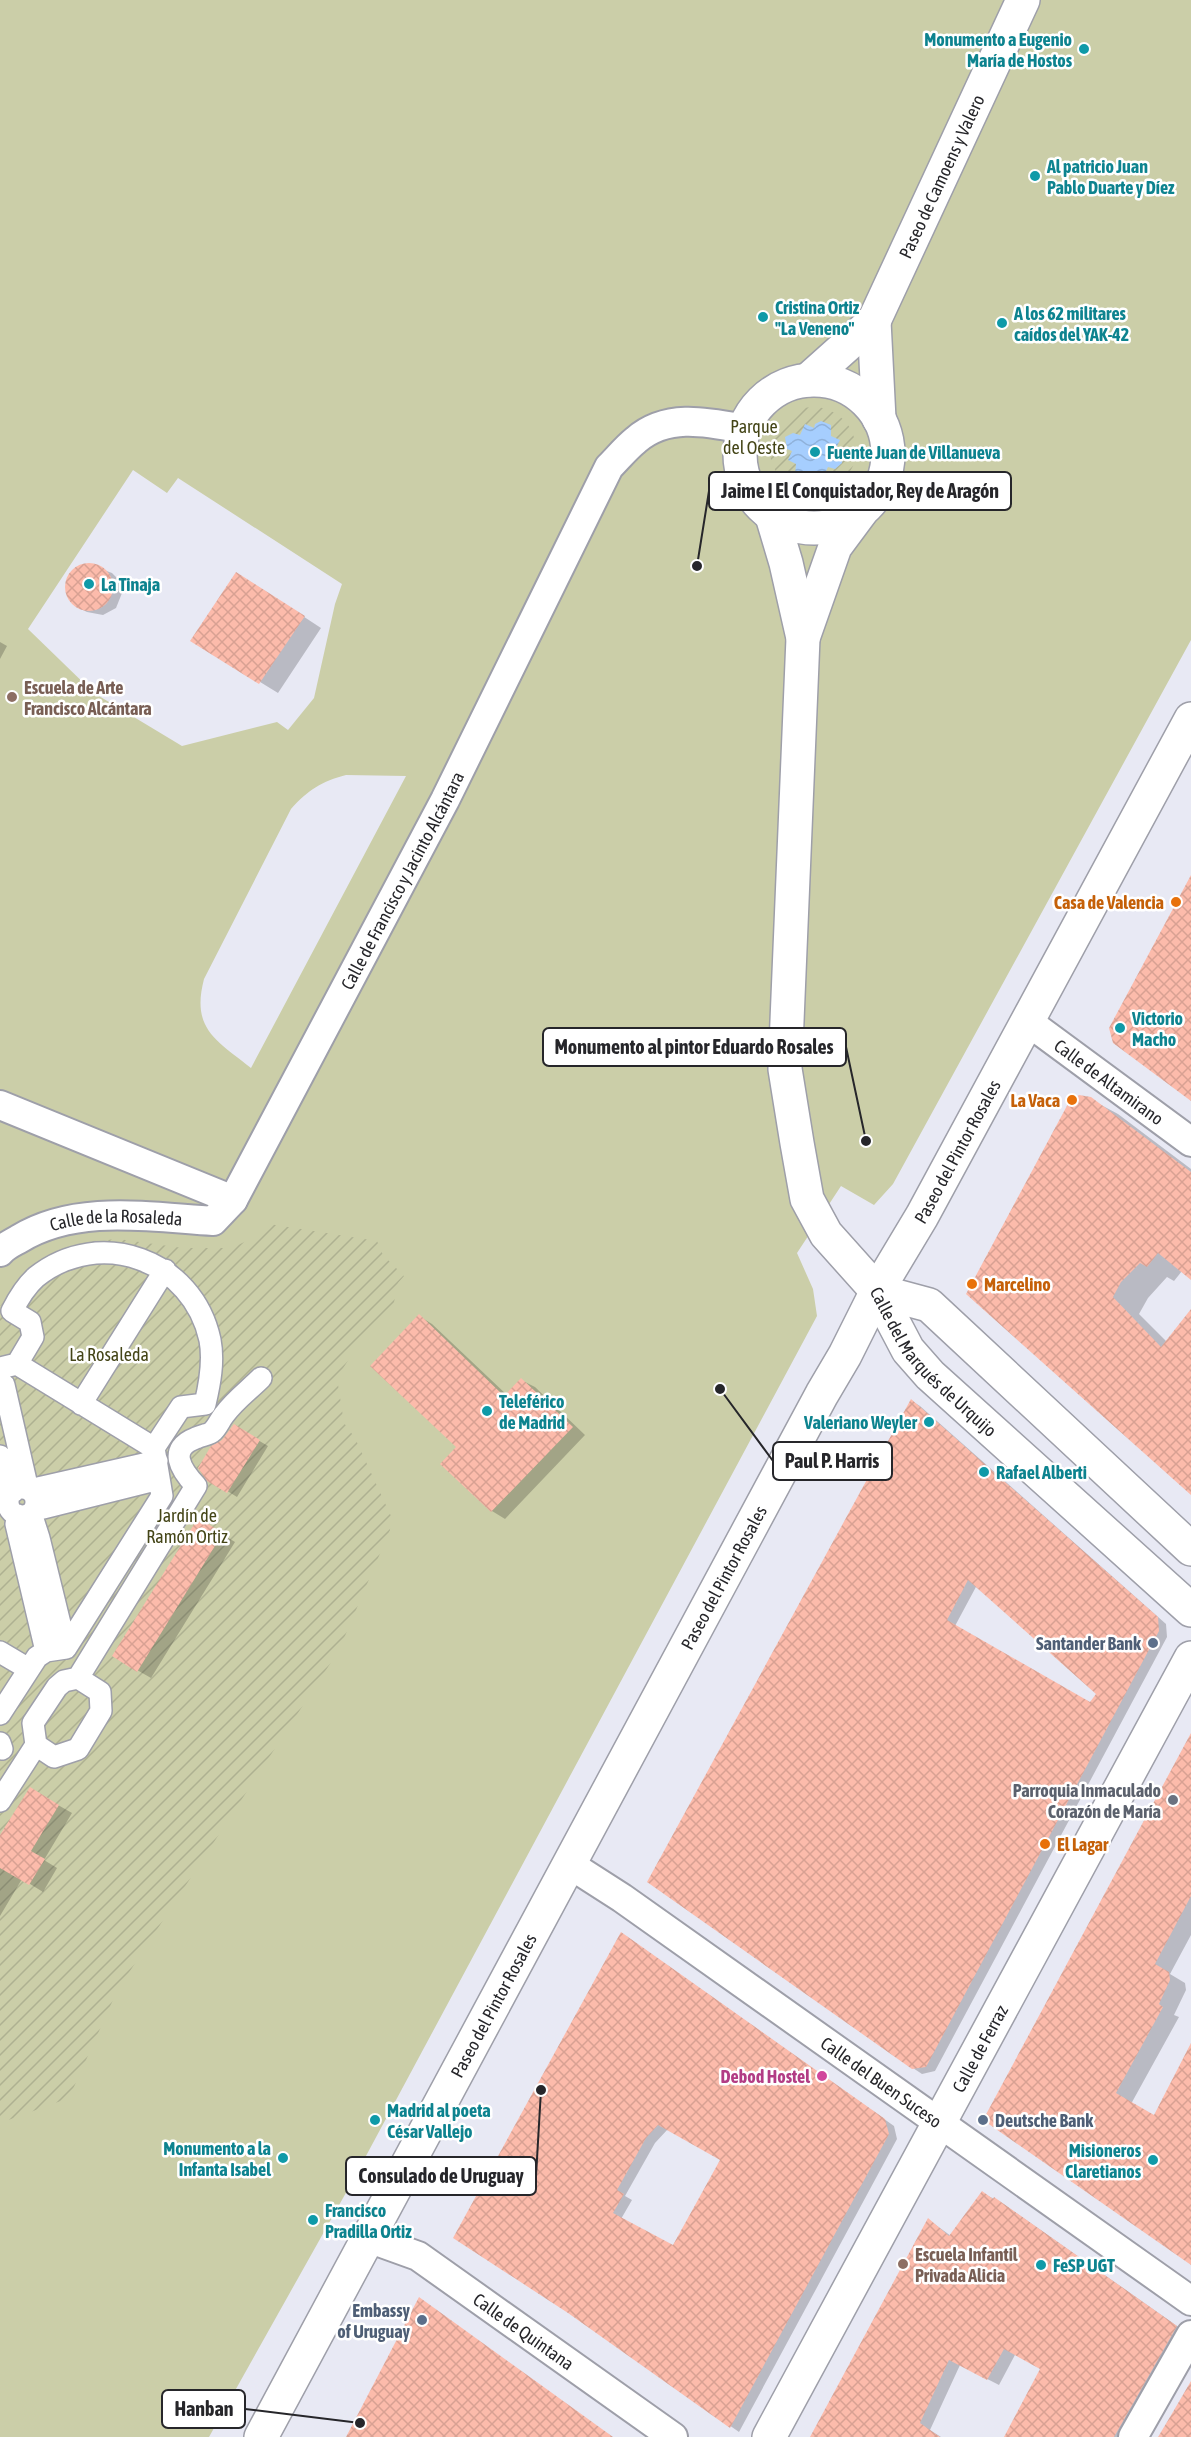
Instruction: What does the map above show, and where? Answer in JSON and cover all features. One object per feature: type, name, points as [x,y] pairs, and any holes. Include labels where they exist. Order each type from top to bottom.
[{"type":"main road","name":"Paseo de Camoens y Valero","points":[[874,321],[1023,0]]},
{"type":"main road","points":[[808,380],[874,321]]},
{"type":"main road","points":[[803,638],[836,547],[879,490],[887,467],[886,442],[879,419],[874,321]]},
{"type":"main road","points":[[864,509],[843,522],[819,528],[795,526],[772,516],[754,499],[743,477],[740,453],[744,429],[754,410],[769,395],[787,385],[808,380],[829,381],[849,389],[866,402],[879,419]]},
{"type":"main road","points":[[772,516],[786,563],[803,638],[785,1069],[807,1199],[826,1234],[877,1291]]},
{"type":"main road","name":"Paseo del Pintor Rosales","points":[[261,2437],[845,1355],[877,1291],[922,1216],[1027,1021],[1183,754],[1191,720]]},
{"type":"main road","name":"Calle del Marqués de Urquijo","points":[[877,1291],[929,1305],[1191,1549]]},
{"type":"main road","name":"Calle del Marqués de Urquijo","points":[[877,1291],[908,1350],[930,1375],[1191,1610]]},
{"type":"main road","name":"Calle de Ferraz","points":[[769,2437],[1191,1658]]},
{"type":"street","name":"Calle de Francisco y Jacinto Alcántara","points":[[233,1200],[445,800],[609,467],[637,439],[662,425],[684,420],[744,429]]},
{"type":"street","name":"Calle de Altamirano","points":[[1027,1021],[1191,1142]]},
{"type":"street","points":[[0,1105],[233,1200]]},
{"type":"street","name":"Calle de la Rosaleda","points":[[0,1252],[34,1229],[64,1219],[102,1216],[213,1221],[233,1200]]},
{"type":"street","points":[[1,1708],[27,1668],[37,1657],[56,1650],[162,1496],[157,1463],[181,1407],[205,1404],[211,1374],[210,1340],[202,1316],[186,1290],[165,1270],[135,1257],[105,1254],[73,1257],[46,1270],[34,1279],[12,1311],[30,1322],[33,1337],[7,1373],[26,1481],[17,1503]]},
{"type":"street","points":[[81,1404],[165,1270]]},
{"type":"street","points":[[7,1373],[81,1404],[157,1463]]},
{"type":"street","points":[[78,1678],[196,1486],[180,1466],[179,1458],[182,1448],[187,1442],[209,1434],[215,1429],[224,1414],[261,1378]]},
{"type":"street","points":[[0,1456],[7,1486],[39,1538],[56,1650]]},
{"type":"street","points":[[17,1503],[43,1508],[157,1463]]},
{"type":"street","points":[[0,1652],[27,1668]]},
{"type":"street","points":[[0,1801],[36,1745],[33,1723],[57,1687],[64,1681],[78,1678],[100,1692],[101,1711],[78,1749],[54,1757],[36,1745]]},
{"type":"street","name":"Calle del Buen Suceso","points":[[569,1864],[622,1898],[1191,2301]]},
{"type":"street","name":"Calle de Quintana","points":[[368,2238],[418,2256],[673,2437]]},
{"type":"street","points":[[1133,2437],[1191,2335]]},
{"type":"green space","name":"Parque del Oeste","points":[[0,0],[1191,0],[1191,640],[893,1184],[874,1205],[841,1186],[797,1253],[813,1289],[817,1316],[352,2182],[209,2437],[0,2437]],"holes":[[[133,470],[167,493],[178,478],[342,584],[335,604],[314,698],[288,730],[277,722],[182,746],[94,693],[28,629]],[[346,775],[406,776],[251,1068],[217,1041],[204,1022],[201,1010],[204,979],[291,809],[316,787]]]},
{"type":"green space","points":[[813,407],[837,414],[849,426],[856,450],[849,474],[837,486],[813,493],[789,486],[777,474],[770,450],[777,426],[789,414]]},
{"type":"green space","name":"Jardín de Ramón Ortiz","points":[[269,1224],[377,1241],[383,1255],[404,1276],[398,1283],[393,1307],[359,1343],[337,1378],[344,1423],[355,1438],[391,1516],[390,1530],[339,1650],[117,1991],[69,2098],[0,2123],[0,1306],[36,1264],[50,1254],[93,1241],[118,1239],[183,1248],[231,1248],[249,1240]]},
{"type":"water","name":"Fuente Juan de Villanueva","points":[[821,421],[831,425],[831,436],[840,440],[835,450],[842,455],[842,463],[835,469],[828,467],[823,477],[814,473],[810,480],[800,480],[795,474],[796,464],[788,460],[792,451],[787,449],[785,437],[793,433],[800,435],[805,424],[814,428],[815,424]]},
{"type":"building","name":"La Tinaja","points":[[84,563],[94,563],[109,573],[113,587],[109,601],[103,607],[94,611],[84,611],[69,601],[65,592],[65,582],[75,567]]},
{"type":"building","points":[[236,572],[305,616],[259,684],[190,641]]},
{"type":"building","points":[[1191,875],[1191,1101],[1113,1043],[1109,1028]]},
{"type":"building","points":[[1079,1095],[1091,1097],[1191,1172],[1191,1280],[1158,1253],[1147,1267],[1140,1263],[1121,1282],[1113,1297],[1161,1347],[1191,1309],[1191,1495],[966,1294],[1069,1102]]},
{"type":"building","name":"Teleférico de Madrid","points":[[419,1314],[504,1396],[521,1378],[573,1427],[491,1512],[440,1464],[456,1447],[370,1366]]},
{"type":"building","points":[[911,1399],[1158,1617],[1159,1631],[926,2067],[912,2069],[647,1882]],"holes":[[[968,1580],[1096,1694],[1090,1702],[947,1620]]]},
{"type":"building","points":[[234,1424],[260,1440],[227,1493],[207,1481],[198,1468],[211,1446],[222,1440]]},
{"type":"building","points":[[198,1518],[223,1533],[137,1672],[112,1656]]},
{"type":"building","points":[[1191,1733],[1191,1896],[1155,1964],[1169,1972],[1170,1980],[1159,2004],[1163,2007],[1116,2093],[1154,2115],[1191,2043],[1191,2265],[983,2120]]},
{"type":"building","points":[[30,1787],[59,1805],[31,1851],[45,1859],[29,1885],[0,1868],[0,1835]]},
{"type":"building","points":[[621,1932],[885,2119],[889,2134],[730,2428],[568,2313],[453,2238]],"holes":[[[658,2125],[720,2160],[673,2245],[613,2213],[624,2194],[617,2190],[646,2138]]]},
{"type":"building","points":[[982,2191],[993,2199],[994,2197],[1177,2326],[1114,2437],[1004,2437],[1040,2369],[1004,2349],[987,2380],[949,2360],[920,2423],[940,2437],[810,2437],[928,2218],[949,2236]]},
{"type":"building","points":[[419,2297],[541,2385],[613,2437],[346,2437]]},
{"type":"building","points":[[1191,2381],[1191,2437],[1158,2437],[1170,2417]]},
{"type":"place","name":"Monumento a Eugenio María de Hostos","points":[[1084,49]]},
{"type":"place","name":"Al patricio Juan Pablo Duarte y Díez","points":[[1035,176]]},
{"type":"place","name":"Cristina Ortiz \"La Veneno\"","points":[[763,317]]},
{"type":"place","name":"A los 62 militares caídos del YAK-42","points":[[1002,323]]},
{"type":"place","name":"Fuente Juan de Villanueva","points":[[815,452]]},
{"type":"place","name":"Jaime I El Conquistador, Rey de Aragón","points":[[697,566]]},
{"type":"place","name":"La Tinaja","points":[[89,584]]},
{"type":"place","name":"Escuela de Arte Francisco Alcántara","points":[[12,697]]},
{"type":"place","name":"Casa de Valencia","points":[[1176,902]]},
{"type":"place","name":"Victorio Macho","points":[[1120,1028]]},
{"type":"place","name":"La Vaca","points":[[1072,1100]]},
{"type":"place","name":"Monumento al pintor Eduardo Rosales","points":[[866,1141]]},
{"type":"place","name":"Marcelino","points":[[972,1284]]},
{"type":"place","name":"Paul P. Harris","points":[[720,1389]]},
{"type":"place","name":"Teleférico de Madrid","points":[[487,1411]]},
{"type":"place","name":"Valeriano Weyler","points":[[929,1422]]},
{"type":"place","name":"Rafael Alberti","points":[[984,1472]]},
{"type":"place","name":"Santander Bank","points":[[1153,1643]]},
{"type":"place","name":"Parroquia Inmaculado Corazón de María","points":[[1173,1800]]},
{"type":"place","name":"El Lagar","points":[[1045,1844]]},
{"type":"place","name":"Debod Hostel","points":[[822,2076]]},
{"type":"place","name":"Consulado de Uruguay","points":[[541,2090]]},
{"type":"place","name":"Madrid al poeta César Vallejo","points":[[375,2120]]},
{"type":"place","name":"Deutsche Bank","points":[[983,2120]]},
{"type":"place","name":"Monumento a la Infanta Isabel","points":[[283,2158]]},
{"type":"place","name":"Misioneros Claretianos","points":[[1153,2160]]},
{"type":"place","name":"Francisco Pradilla Ortiz","points":[[313,2220]]},
{"type":"place","name":"Escuela Infantil Privada Alicia","points":[[903,2264]]},
{"type":"place","name":"FeSP UGT","points":[[1041,2265]]},
{"type":"place","name":"Embassy of Uruguay","points":[[422,2320]]},
{"type":"place","name":"Hanban","points":[[360,2423]]},
{"type":"park label","name":"La Rosaleda","points":[[109,1354]]}]
